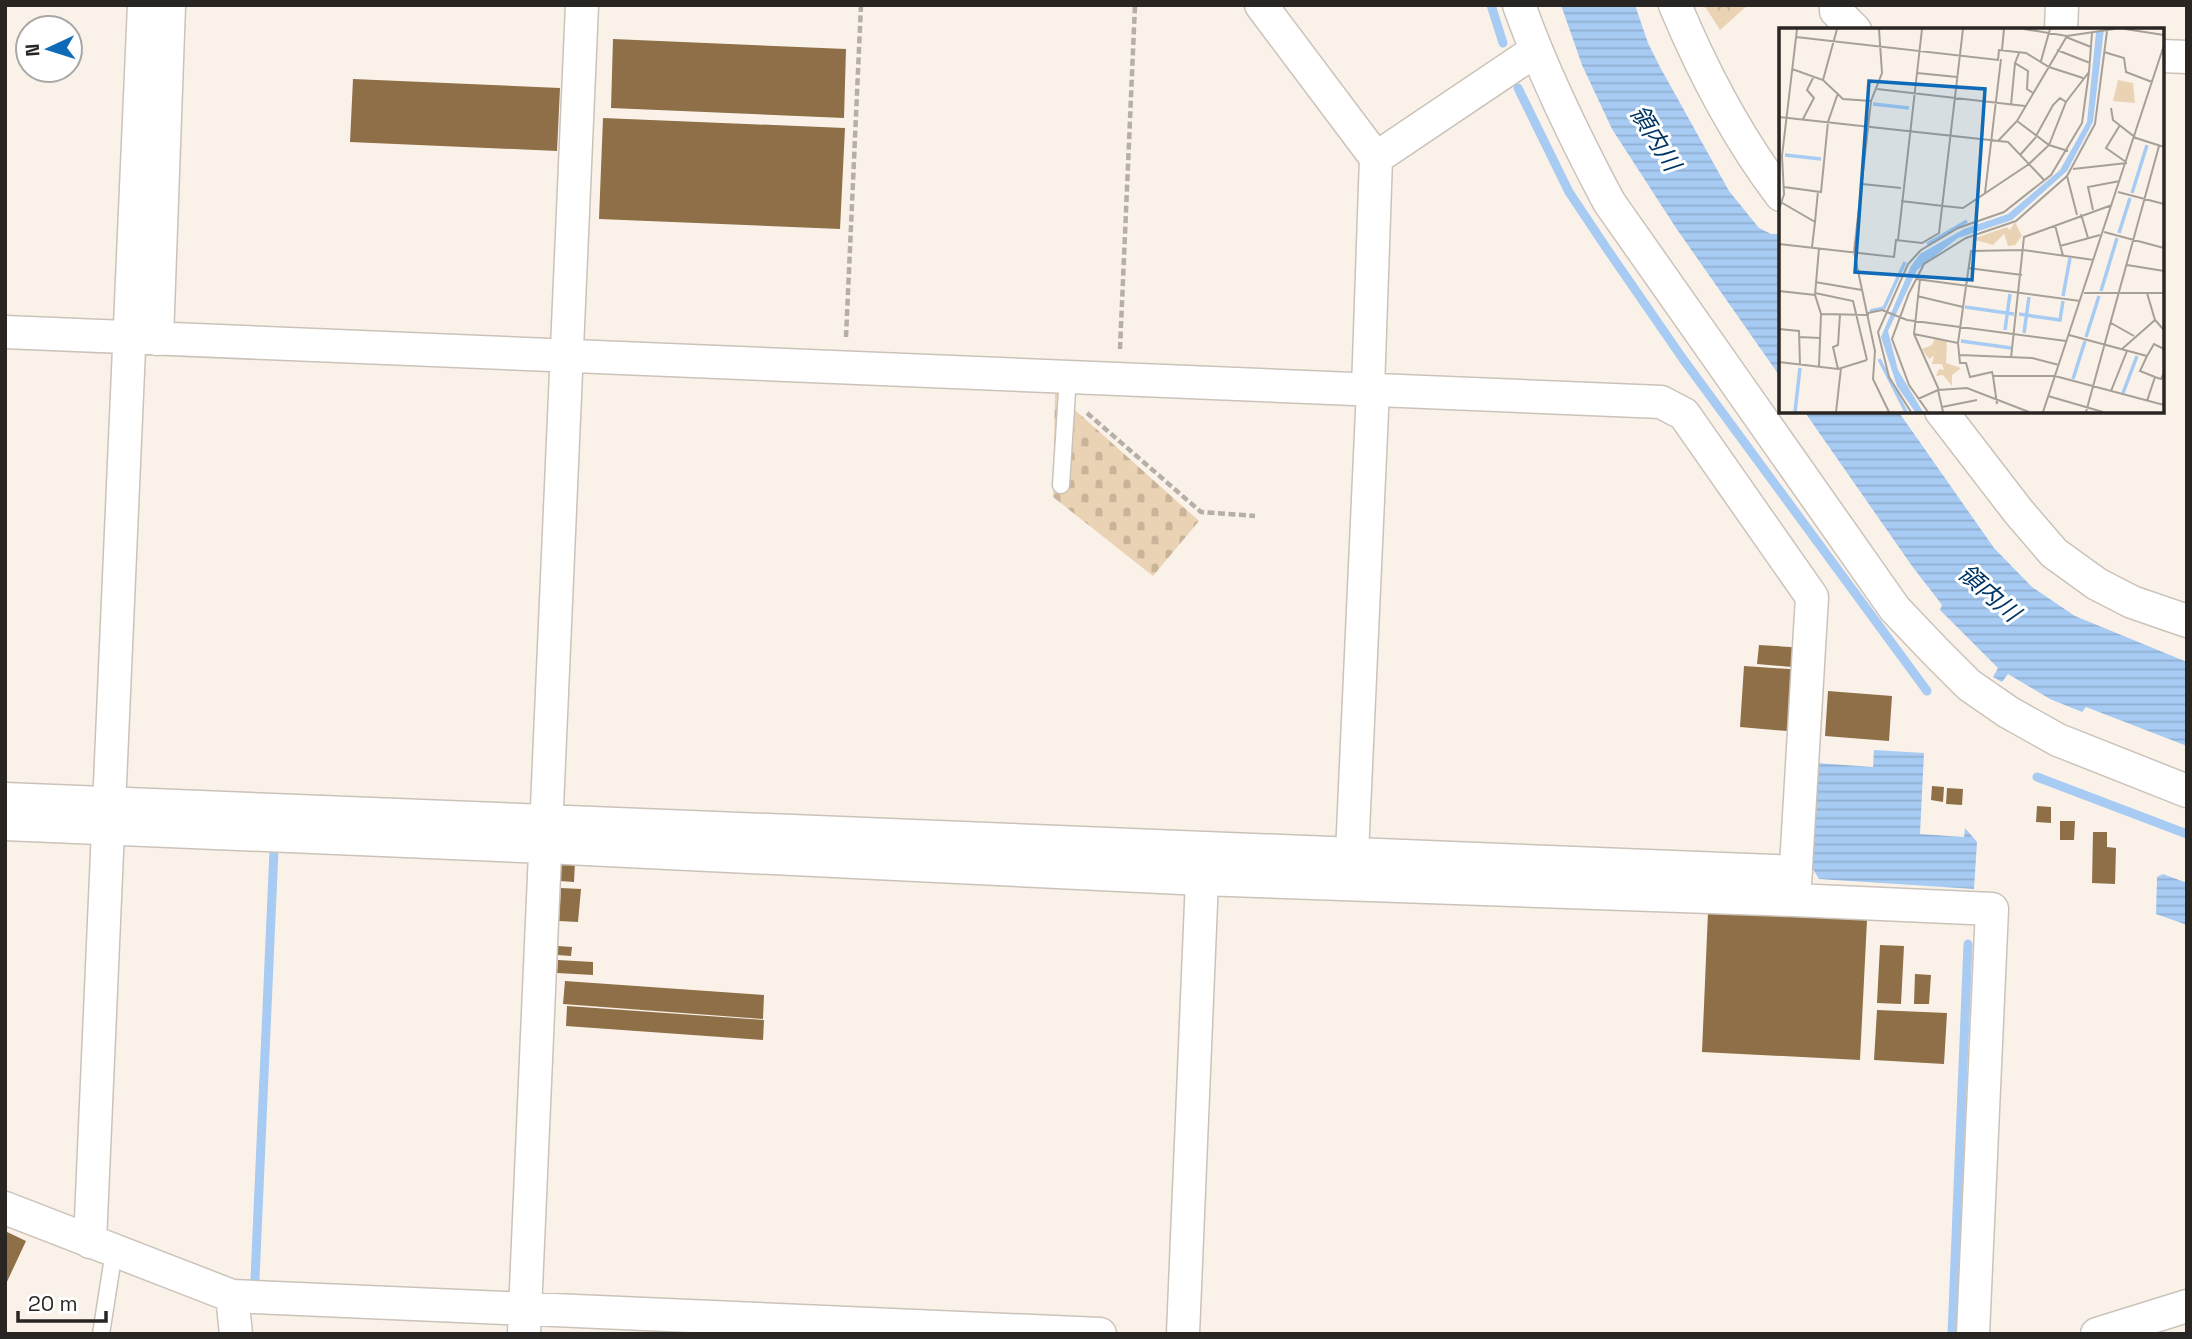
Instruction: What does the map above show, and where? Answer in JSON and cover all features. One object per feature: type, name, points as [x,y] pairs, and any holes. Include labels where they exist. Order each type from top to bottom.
[{"type":"street","points":[[143,338],[144,5]]},
{"type":"street","points":[[102,1247],[108,816],[169,5]]},
{"type":"street","points":[[525,1321],[582,5]]},
{"type":"street","points":[[1261,5],[1376,158],[1370,389],[1351,869]]},
{"type":"street","points":[[1519,5],[1535,51],[1580,149],[1609,202],[1895,609],[1969,685],[2008,712],[2058,740],[2187,791]]},
{"type":"street","points":[[1675,5],[1695,52],[1723,105],[1779,192]]},
{"type":"street","points":[[1836,5],[1836,11],[1853,28]]},
{"type":"street","points":[[2060,28],[2062,5]]},
{"type":"street","points":[[1376,158],[1535,51]]},
{"type":"street","points":[[2164,56],[2187,57]]},
{"type":"street","points":[[5,332],[845,366],[1067,386],[1119,378],[1661,402],[1684,414],[1811,597],[1795,886]]},
{"type":"street","points":[[1943,413],[2054,554],[2097,584],[2132,601],[2187,621]]},
{"type":"street","points":[[5,799],[108,816]]},
{"type":"street","points":[[5,824],[108,816],[1795,886],[1992,908],[1973,1334]]},
{"type":"street","points":[[547,834],[1202,879],[1351,869]]},
{"type":"street","points":[[1183,1334],[1202,879]]},
{"type":"street","points":[[5,1209],[232,1296],[525,1321],[1100,1334]]},
{"type":"street","points":[[232,1296],[236,1334]]},
{"type":"street","points":[[2097,1334],[2187,1306]]},
{"type":"lane","points":[[1061,485],[1067,386]]},
{"type":"lane","points":[[101,1334],[102,1247]]},
{"type":"path","points":[[845,366],[861,5]]},
{"type":"path","points":[[1119,378],[1135,5]]},
{"type":"path","points":[[1067,386],[1201,512],[1255,516]]},
{"type":"green space","points":[[1699,5],[1748,5],[1720,30],[1706,8]]},
{"type":"green space","points":[[1055,392],[1199,521],[1153,576],[1053,497]]},
{"type":"water","name":"領内川","points":[[1561,5],[1635,5],[1648,43],[1660,67],[1729,191],[1759,228],[1771,234],[1779,234],[1779,375],[1676,228],[1612,129],[1582,65]]},
{"type":"water","name":"領内川","points":[[1805,413],[1899,413],[1994,548],[2032,587],[2075,616],[2187,662],[2187,746],[2086,707],[2082,712],[2050,699],[2008,674],[2002,682],[1993,677],[1998,668],[1940,610],[1942,605]]},
{"type":"water","points":[[1874,750],[1924,753],[1920,834],[1964,837],[1965,828],[1977,842],[1974,889],[1819,879],[1810,864],[1816,763],[1873,767]]},
{"type":"water","points":[[2163,874],[2187,883],[2187,925],[2156,914],[2157,877]]},
{"type":"building","points":[[613,39],[846,49],[844,118],[611,108]]},
{"type":"building","points":[[353,79],[560,88],[557,151],[350,142]]},
{"type":"building","points":[[603,118],[845,128],[840,229],[599,219]]},
{"type":"building","points":[[1759,645],[1805,648],[1803,668],[1757,664]]},
{"type":"building","points":[[1744,666],[1803,670],[1799,732],[1740,727]]},
{"type":"building","points":[[1828,691],[1892,696],[1889,741],[1825,736]]},
{"type":"building","points":[[1932,786],[1944,787],[1943,802],[1931,800]]},
{"type":"building","points":[[1947,788],[1963,789],[1962,805],[1946,804]]},
{"type":"building","points":[[2037,806],[2051,807],[2051,823],[2036,822]]},
{"type":"building","points":[[2060,821],[2075,821],[2074,840],[2060,840]]},
{"type":"building","points":[[2093,832],[2107,832],[2107,847],[2116,848],[2115,884],[2092,883]]},
{"type":"building","points":[[561,861],[575,862],[574,882],[560,881]]},
{"type":"building","points":[[561,888],[581,889],[578,922],[559,921]]},
{"type":"building","points":[[1708,912],[1867,920],[1860,1060],[1702,1052]]},
{"type":"building","points":[[1880,945],[1904,946],[1901,1004],[1877,1003]]},
{"type":"building","points":[[558,946],[572,947],[571,956],[557,955]]},
{"type":"building","points":[[558,960],[593,962],[593,975],[557,973]]},
{"type":"building","points":[[1915,974],[1931,975],[1929,1004],[1914,1004]]},
{"type":"building","points":[[565,981],[764,995],[763,1019],[563,1004]]},
{"type":"building","points":[[567,1006],[764,1020],[763,1040],[566,1026]]},
{"type":"building","points":[[1877,1010],[1947,1013],[1944,1064],[1874,1060]]},
{"type":"building","points":[[5,1231],[26,1241],[5,1286]]},
{"type":"waterway","points":[[1491,5],[1503,43]]},
{"type":"waterway","points":[[1518,88],[1569,192],[1607,249],[1683,359],[1927,691]]},
{"type":"waterway","points":[[2037,777],[2187,834]]},
{"type":"waterway","points":[[255,1279],[274,850]]},
{"type":"waterway","points":[[1952,1334],[1968,944]]}]
